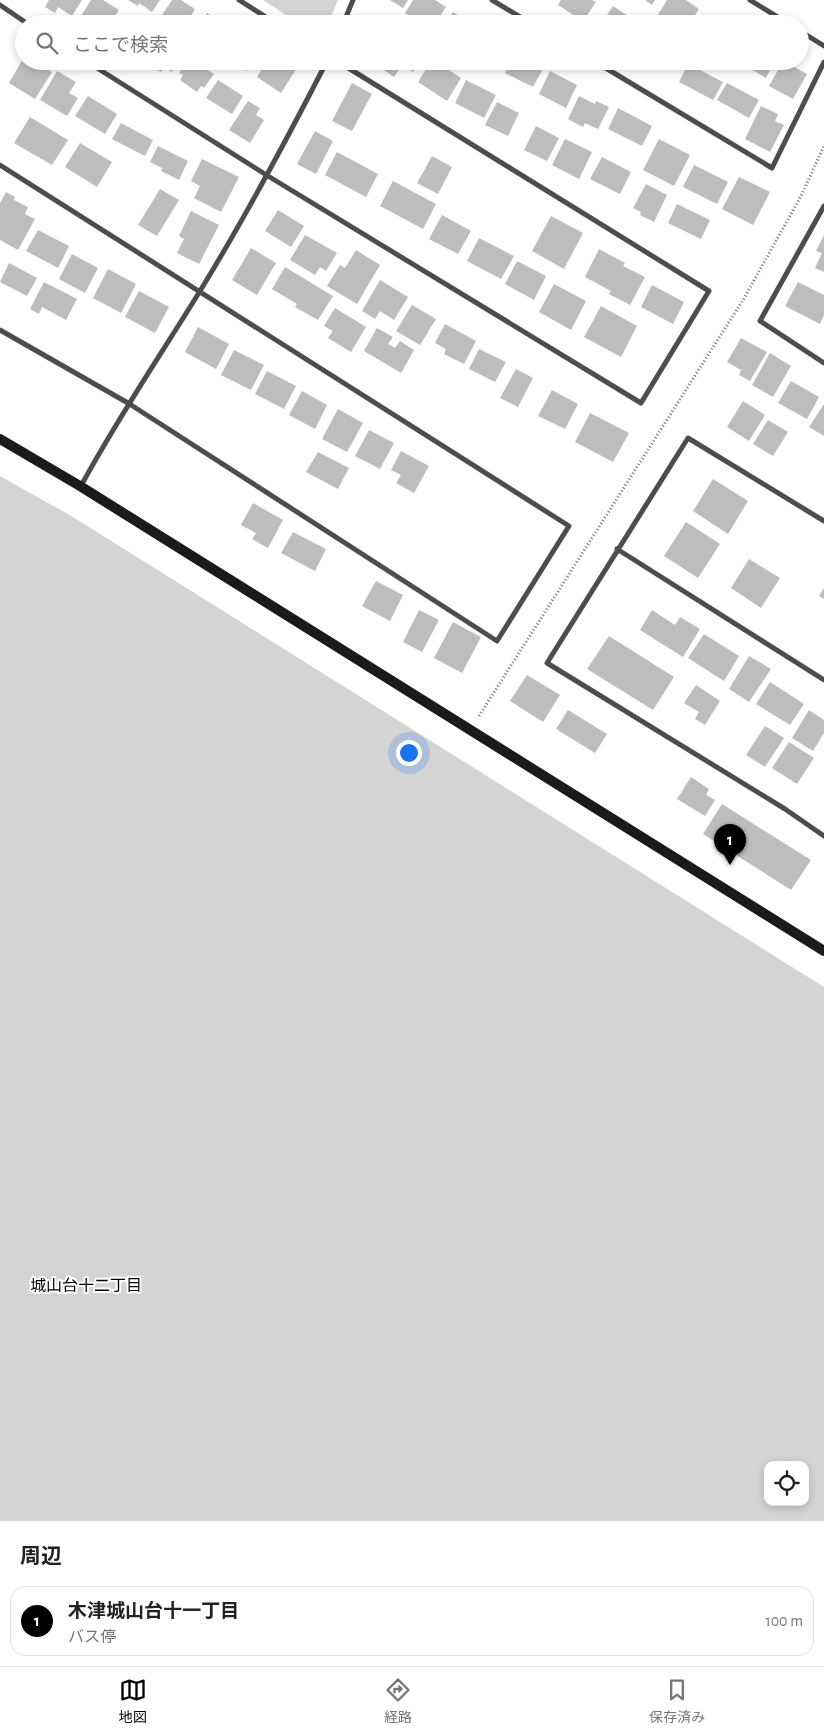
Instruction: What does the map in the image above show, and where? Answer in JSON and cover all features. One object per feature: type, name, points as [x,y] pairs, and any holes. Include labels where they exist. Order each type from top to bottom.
[{"type":"street","points":[[239,0],[263,15]]},
{"type":"street","points":[[347,15],[353,0]]},
{"type":"street","points":[[492,0],[517,15]]},
{"type":"street","points":[[750,0],[774,15]]},
{"type":"street","points":[[0,5],[15,15]]},
{"type":"street","points":[[809,37],[824,46]]},
{"type":"street","points":[[609,70],[772,168],[824,62]]},
{"type":"street","points":[[100,70],[268,176],[641,403],[709,291],[352,70]]},
{"type":"street","points":[[80,486],[128,403],[200,292],[268,176],[322,70]]},
{"type":"street","points":[[0,165],[569,526],[497,641],[128,403],[0,330]]},
{"type":"street","points":[[824,206],[760,321],[824,363]]},
{"type":"street","points":[[824,521],[688,438],[547,663],[785,809],[824,836]]},
{"type":"street","points":[[0,439],[80,486],[824,951]]},
{"type":"street","points":[[617,549],[824,680]]},
{"type":"path","points":[[470,729],[744,300],[801,196],[824,146]]},
{"type":"shaded area","points":[[263,0],[338,0],[332,15],[286,15]]},
{"type":"shaded area","points":[[0,476],[73,517],[824,987],[824,1521],[0,1521]]},
{"type":"building","points":[[49,0],[82,0],[73,15],[58,7],[55,13],[45,7]]},
{"type":"building","points":[[91,0],[103,0],[119,10],[116,15],[82,15]]},
{"type":"building","points":[[128,0],[160,0],[152,12],[139,3],[138,6]]},
{"type":"building","points":[[172,0],[181,0],[195,9],[191,15],[162,15]]},
{"type":"building","points":[[390,0],[408,0],[403,8]]},
{"type":"building","points":[[413,0],[435,0],[446,7],[441,15],[408,15],[405,13]]},
{"type":"building","points":[[561,0],[592,0],[596,2],[587,15],[574,15],[558,5]]},
{"type":"building","points":[[645,0],[655,0],[652,5]]},
{"type":"building","points":[[667,0],[686,0],[699,9],[695,15],[658,15]]},
{"type":"building","points":[[613,6],[626,15],[607,15]]},
{"type":"building","points":[[16,70],[49,70],[52,72],[35,99],[9,83]]},
{"type":"building","points":[[181,70],[208,70],[214,74],[204,88],[201,86],[197,92],[180,80],[183,75],[179,73]]},
{"type":"building","points":[[261,70],[296,70],[281,93],[257,77]]},
{"type":"building","points":[[384,70],[399,70],[394,77]]},
{"type":"building","points":[[425,70],[449,70],[461,78],[447,101],[418,82]]},
{"type":"building","points":[[506,70],[542,70],[533,87],[505,73]]},
{"type":"building","points":[[685,70],[700,70],[723,82],[713,100],[679,82]]},
{"type":"building","points":[[752,70],[770,70],[766,78]]},
{"type":"building","points":[[778,70],[800,70],[807,74],[793,99],[769,86]]},
{"type":"building","points":[[57,71],[76,82],[69,93],[78,98],[67,116],[40,100]]},
{"type":"building","points":[[550,71],[577,85],[566,108],[539,94]]},
{"type":"building","points":[[218,80],[243,96],[232,114],[206,98]]},
{"type":"building","points":[[466,80],[496,95],[484,118],[455,103]]},
{"type":"building","points":[[352,83],[372,94],[352,131],[332,121]]},
{"type":"building","points":[[727,83],[759,100],[749,118],[717,100]]},
{"type":"building","points":[[88,96],[117,114],[105,134],[75,116]]},
{"type":"building","points":[[579,96],[595,104],[596,101],[609,107],[598,129],[585,123],[583,127],[568,119]]},
{"type":"building","points":[[248,101],[260,108],[256,115],[264,120],[250,143],[229,130]]},
{"type":"building","points":[[497,102],[519,113],[508,136],[485,125]]},
{"type":"building","points":[[761,106],[778,114],[775,121],[784,125],[770,152],[745,139]]},
{"type":"building","points":[[618,108],[652,126],[642,146],[608,129]]},
{"type":"building","points":[[30,117],[68,140],[52,165],[14,143]]},
{"type":"building","points":[[121,123],[153,140],[145,156],[112,139]]},
{"type":"building","points":[[536,126],[559,138],[547,161],[524,150]]},
{"type":"building","points":[[315,131],[333,141],[316,174],[297,164]]},
{"type":"building","points":[[565,139],[592,152],[579,179],[552,165]]},
{"type":"building","points":[[659,139],[690,155],[674,186],[643,170]]},
{"type":"building","points":[[80,143],[112,162],[97,187],[65,167]]},
{"type":"building","points":[[158,146],[188,161],[179,180],[161,171],[162,168],[150,162]]},
{"type":"building","points":[[337,152],[378,174],[366,197],[325,175]]},
{"type":"building","points":[[432,156],[452,167],[438,194],[417,183]]},
{"type":"building","points":[[602,157],[631,172],[620,194],[590,179]]},
{"type":"building","points":[[202,159],[239,177],[221,212],[194,198],[200,186],[191,181]]},
{"type":"building","points":[[694,165],[728,182],[717,204],[683,187]]},
{"type":"building","points":[[739,177],[770,192],[753,225],[722,209]]},
{"type":"building","points":[[393,181],[436,204],[423,229],[380,206]]},
{"type":"building","points":[[646,184],[667,195],[654,222],[640,215],[641,212],[633,208]]},
{"type":"building","points":[[160,189],[179,200],[157,236],[138,225]]},
{"type":"building","points":[[6,192],[15,197],[14,200],[28,207],[25,214],[35,219],[18,250],[0,240],[0,203]]},
{"type":"building","points":[[677,204],[710,220],[701,239],[668,223]]},
{"type":"building","points":[[278,210],[304,226],[291,247],[265,231]]},
{"type":"building","points":[[191,211],[219,225],[199,264],[177,253],[184,239],[179,236]]},
{"type":"building","points":[[442,215],[471,231],[458,254],[429,239]]},
{"type":"building","points":[[551,216],[583,233],[564,269],[532,251]]},
{"type":"building","points":[[38,230],[69,246],[58,268],[26,251]]},
{"type":"building","points":[[305,235],[337,253],[326,271],[320,267],[315,275],[290,260]]},
{"type":"building","points":[[824,235],[824,272],[815,268],[822,253],[816,251]]},
{"type":"building","points":[[479,238],[514,256],[501,279],[467,261]]},
{"type":"building","points":[[251,248],[276,263],[257,295],[232,280]]},
{"type":"building","points":[[599,249],[625,263],[623,266],[645,277],[630,305],[609,294],[611,291],[585,277]]},
{"type":"building","points":[[356,250],[380,265],[357,304],[327,286],[340,265],[345,268]]},
{"type":"building","points":[[72,254],[98,268],[85,293],[59,279]]},
{"type":"building","points":[[517,261],[546,276],[534,300],[505,284]]},
{"type":"building","points":[[9,263],[37,278],[27,296],[0,282]]},
{"type":"building","points":[[285,267],[333,296],[318,320],[295,307],[297,304],[272,289]]},
{"type":"building","points":[[108,269],[136,284],[121,313],[93,298]]},
{"type":"building","points":[[380,280],[408,297],[394,320],[380,311],[375,319],[362,311]]},
{"type":"building","points":[[44,282],[77,299],[66,320],[42,307],[39,314],[30,309]]},
{"type":"building","points":[[798,282],[824,295],[824,315],[820,324],[785,306]]},
{"type":"building","points":[[554,284],[586,301],[571,330],[539,312]]},
{"type":"building","points":[[652,285],[684,302],[673,324],[641,307]]},
{"type":"building","points":[[139,291],[169,307],[155,333],[125,317]]},
{"type":"building","points":[[412,305],[436,319],[420,345],[396,331]]},
{"type":"building","points":[[601,306],[637,326],[621,357],[584,337]]},
{"type":"building","points":[[335,308],[366,327],[351,352],[328,338],[333,331],[324,326]]},
{"type":"building","points":[[445,324],[476,341],[464,364],[444,354],[446,349],[435,343]]},
{"type":"building","points":[[198,327],[229,344],[216,369],[185,352]]},
{"type":"building","points":[[377,328],[393,337],[388,344],[395,348],[400,341],[414,350],[401,373],[364,351]]},
{"type":"building","points":[[741,338],[767,352],[750,381],[739,375],[741,370],[727,362]]},
{"type":"building","points":[[479,349],[506,362],[495,382],[469,369]]},
{"type":"building","points":[[234,350],[264,365],[251,390],[221,375]]},
{"type":"building","points":[[770,353],[791,366],[773,397],[752,385]]},
{"type":"building","points":[[516,369],[533,378],[518,407],[500,398]]},
{"type":"building","points":[[267,371],[296,386],[284,409],[255,394]]},
{"type":"building","points":[[791,381],[819,397],[807,419],[778,403]]},
{"type":"building","points":[[552,390],[578,404],[565,429],[538,416]]},
{"type":"building","points":[[302,391],[327,405],[315,429],[289,415]]},
{"type":"building","points":[[743,401],[765,415],[749,441],[727,427]]},
{"type":"building","points":[[824,404],[824,436],[809,427]]},
{"type":"building","points":[[338,409],[363,423],[347,452],[322,439]]},
{"type":"building","points":[[590,413],[629,433],[613,462],[575,442]]},
{"type":"building","points":[[768,420],[788,432],[773,456],[753,444]]},
{"type":"building","points":[[369,430],[394,443],[380,469],[355,456]]},
{"type":"building","points":[[401,451],[429,466],[414,493],[396,483],[401,475],[391,470]]},
{"type":"building","points":[[318,452],[349,468],[338,489],[306,472]]},
{"type":"building","points":[[713,479],[748,501],[728,534],[693,511]]},
{"type":"building","points":[[253,503],[283,520],[268,548],[252,539],[256,533],[241,525]]},
{"type":"building","points":[[686,522],[720,544],[698,578],[664,556]]},
{"type":"building","points":[[293,532],[326,549],[315,571],[281,553]]},
{"type":"building","points":[[749,559],[780,578],[761,608],[731,588]]},
{"type":"building","points":[[376,581],[403,595],[390,621],[362,606]]},
{"type":"building","points":[[824,588],[824,599],[819,596]]},
{"type":"building","points":[[419,610],[439,620],[422,652],[403,642]]},
{"type":"building","points":[[652,610],[675,625],[680,617],[700,629],[683,657],[640,630]]},
{"type":"building","points":[[453,622],[481,637],[462,673],[434,658]]},
{"type":"building","points":[[704,634],[739,656],[724,681],[688,658]]},
{"type":"building","points":[[609,636],[674,677],[653,710],[587,669]]},
{"type":"building","points":[[749,656],[771,669],[749,702],[729,689]]},
{"type":"building","points":[[527,675],[560,695],[543,722],[510,701]]},
{"type":"building","points":[[770,682],[804,704],[790,725],[756,704]]},
{"type":"building","points":[[696,685],[720,701],[705,725],[695,719],[699,712],[684,703]]},
{"type":"building","points":[[568,710],[607,734],[595,753],[556,729]]},
{"type":"building","points":[[809,710],[824,720],[824,733],[813,751],[792,738]]},
{"type":"building","points":[[765,726],[784,738],[765,767],[746,755]]},
{"type":"building","points":[[789,742],[814,758],[797,784],[772,768]]},
{"type":"building","points":[[691,777],[709,789],[706,795],[715,800],[705,816],[677,799]]},
{"type":"building","points":[[722,804],[811,860],[791,890],[703,834]]},
{"type":"place","name":"木津城山台十一丁目","points":[[730,865]]},
{"type":"district","name":"城山台十二丁目","points":[[86,1286]]}]
